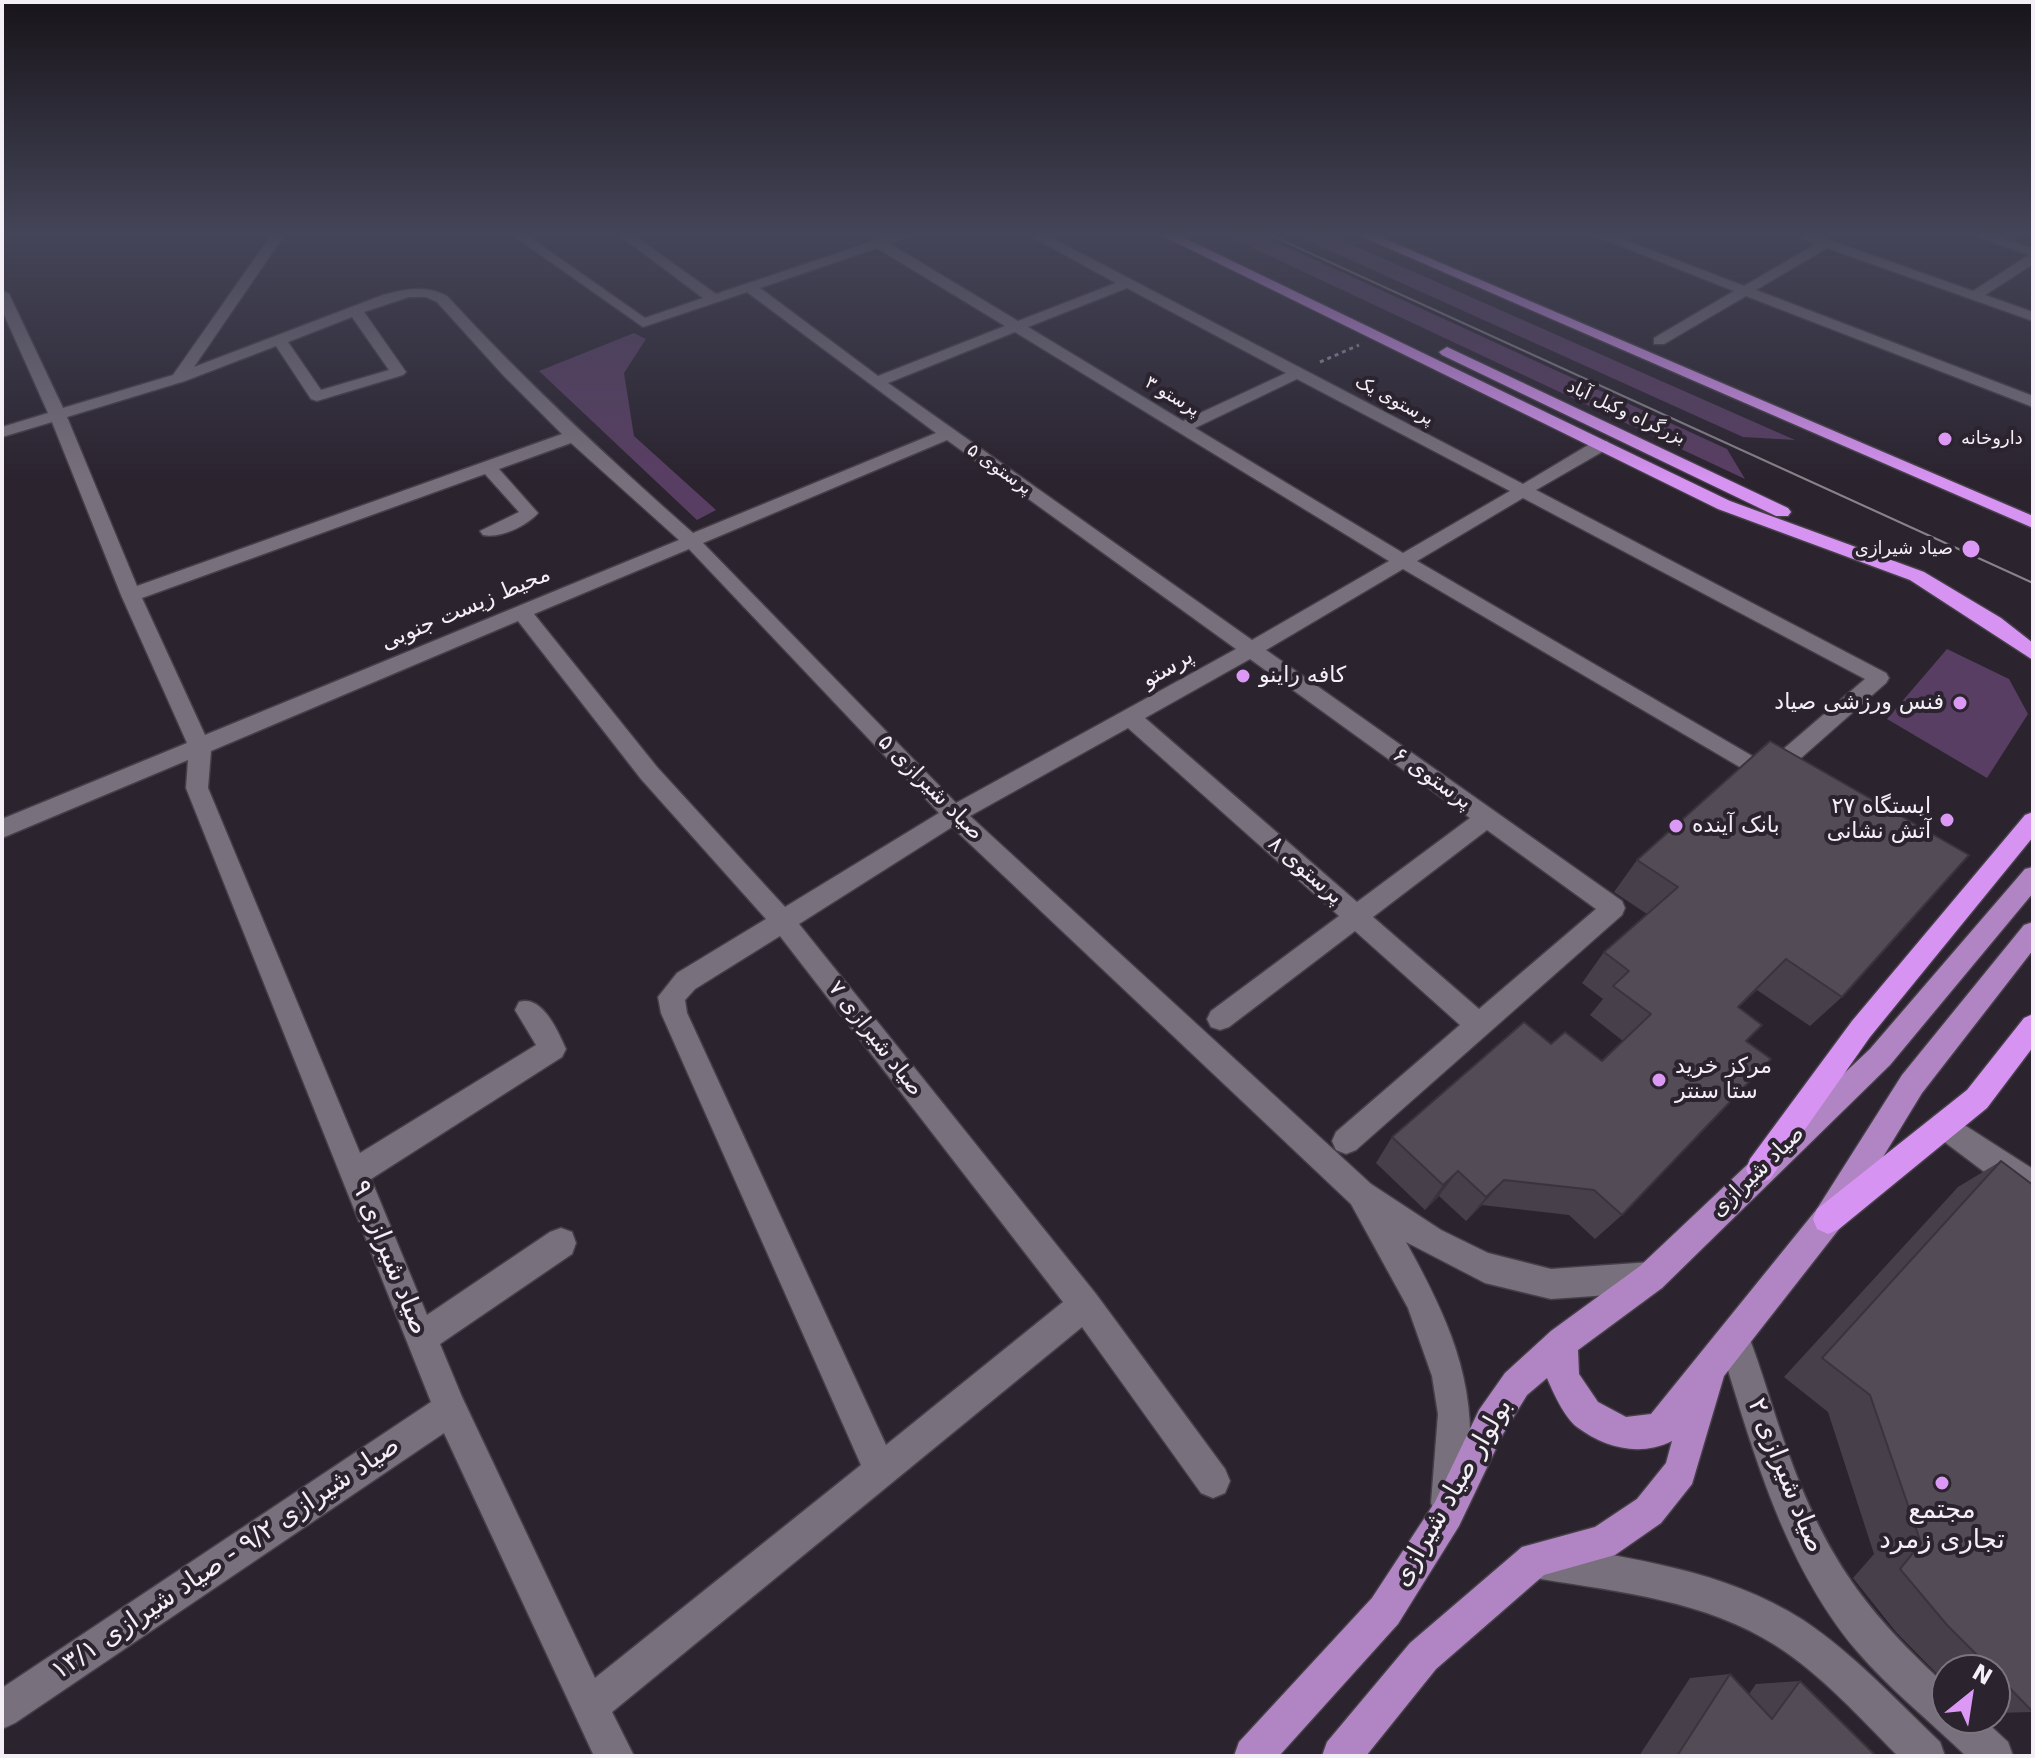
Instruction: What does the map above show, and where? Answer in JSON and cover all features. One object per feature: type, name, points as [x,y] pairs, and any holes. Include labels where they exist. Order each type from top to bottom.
[{"type":"highway","points":[[1335,316],[1724,505],[1917,576],[1994,623],[2033,653]]},
{"type":"highway","name":"بزرگراه وکیل آباد","points":[[1371,316],[2033,631]]},
{"type":"highway","points":[[1553,316],[2033,523]]},
{"type":"highway","points":[[1957,490],[2033,513]]},
{"type":"highway","points":[[1760,1169],[1861,1029],[2033,821]]},
{"type":"highway","points":[[1828,1219],[1977,1099],[2033,1026]]},
{"type":"main road","name":"صیاد شیرازی","points":[[1562,1342],[1651,1277],[1880,1057],[2033,876]]},
{"type":"main road","points":[[1562,1342],[1563,1378],[1586,1414],[1624,1434],[1660,1430],[1828,1219],[1912,1084],[2033,932]]},
{"type":"main road","name":"بولوار صیاد شیرازی","points":[[1253,1756],[1385,1611],[1447,1514],[1491,1422],[1516,1384],[1562,1342]]},
{"type":"main road","points":[[1341,1756],[1423,1656],[1535,1560],[1603,1543],[1649,1511],[1680,1472],[1711,1367]]},
{"type":"street","points":[[12,316],[200,748]]},
{"type":"street","points":[[179,378],[222,316]]},
{"type":"street","name":"صیاد شیرازی ۵","points":[[2,432],[179,378],[340,316]]},
{"type":"street","points":[[280,341],[317,396],[398,372],[359,316]]},
{"type":"street","name":"صیاد شیرازی ۵","points":[[457,316],[573,436],[691,541],[954,815],[1361,1194],[1430,1241],[1485,1268],[1551,1284],[1651,1277]]},
{"type":"street","points":[[633,316],[643,323],[664,316]]},
{"type":"street","name":"پرستوی ۵","points":[[788,316],[1251,650]]},
{"type":"street","name":"پرستو ۳","points":[[999,316],[1403,561],[1767,775]]},
{"type":"street","points":[[876,382],[1044,316]]},
{"type":"street","name":"پرستوی یک","points":[[1190,316],[1879,678],[1767,775]]},
{"type":"street","points":[[1659,341],[1701,316]]},
{"type":"street","points":[[1812,316],[2033,402]]},
{"type":"street","points":[[1183,427],[1297,373]]},
{"type":"street","name":"محیط زیست جنوبی","points":[[2,829],[948,434]]},
{"type":"street","points":[[131,595],[573,436]]},
{"type":"street","name":"پرستو","points":[[880,1470],[674,1013],[671,997],[686,981],[954,815],[1251,650],[1601,445]]},
{"type":"street","points":[[488,467],[529,513],[522,519],[489,531]]},
{"type":"street","name":"صیاد شیرازی ۷","points":[[521,611],[649,773],[784,923],[1085,1305],[1213,1481]]},
{"type":"street","name":"پرستوی ۶","points":[[1251,650],[1613,908],[1479,1025]]},
{"type":"street","name":"پرستوی ۸","points":[[1131,718],[1479,1025]]},
{"type":"street","name":"صیاد شیرازی ۹","points":[[200,748],[197,788],[450,1409],[589,1707],[615,1756]]},
{"type":"street","points":[[1220,1019],[1487,818]]},
{"type":"street","points":[[354,1173],[553,1049],[528,1010]]},
{"type":"street","points":[[1346,1141],[1479,1025]]},
{"type":"street","points":[[1944,1125],[2009,1173],[2033,1184]]},
{"type":"street","name":"صیاد شیرازی ۵","points":[[1361,1194],[1406,1269],[1430,1322],[1454,1405],[1447,1514]]},
{"type":"street","points":[[421,1338],[561,1243]]},
{"type":"street","points":[[589,1707],[1085,1305]]},
{"type":"street","name":"صیاد شیرازی ۲","points":[[1734,1338],[1796,1517],[1835,1593],[1868,1637],[1931,1697]]},
{"type":"street","name":"صیاد شیرازی ۹/۲ - صیاد شیرازی ۱۳/۱","points":[[2,1710],[450,1409]]},
{"type":"street","points":[[1535,1560],[1655,1580],[1723,1601],[1787,1631],[1836,1669],[1926,1756]]},
{"type":"street","points":[[1971,1734],[1994,1756]]},
{"type":"path","points":[[1297,373],[1378,337]]},
{"type":"shaded area","points":[[1398,316],[1438,316],[1727,449],[1745,479]]},
{"type":"shaded area","points":[[1475,316],[1514,316],[1795,440],[1743,437]]},
{"type":"shaded area","points":[[634,333],[646,339],[624,373],[634,436],[716,510],[697,520],[539,371]]},
{"type":"shaded area","name":"فنس ورزشی صیاد","points":[[1947,649],[2009,679],[2028,714],[1987,778],[1887,719]]},
{"type":"building","points":[[1770,741],[1969,855],[1842,997],[1786,959],[1738,1007],[1762,1025],[1746,1041],[1771,1059],[1622,1215],[1594,1190],[1504,1180],[1486,1197],[1458,1171],[1443,1185],[1392,1137],[1524,1022],[1551,1044],[1565,1032],[1602,1061],[1651,1014],[1613,986],[1629,971],[1604,952],[1678,887],[1637,860]]},
{"type":"building","name":"مجتمع تجاری زمرد","points":[[2001,1161],[2033,1185],[2033,1712],[2011,1689],[2011,1654],[1976,1654],[1900,1569],[1921,1543],[1870,1395],[1822,1358]]},
{"type":"building","points":[[1730,1674],[1772,1719],[1800,1681],[1876,1756],[1677,1756]]},
{"type":"tram line","points":[[1448,316],[2033,583]]},
{"type":"place","name":"داروخانه","points":[[1945,439]]},
{"type":"place","name":"صیاد شیرازی","points":[[1971,549]]},
{"type":"place","name":"کافه راینو","points":[[1243,676]]},
{"type":"place","name":"فنس ورزشی صیاد","points":[[1960,703]]},
{"type":"place","name":"ایستگاه ۲۷ آتش نشانی","points":[[1947,820]]},
{"type":"place","name":"بانک آینده","points":[[1676,826]]},
{"type":"place","name":"مرکز خرید ستا سنتر","points":[[1659,1080]]},
{"type":"place","name":"مجتمع تجاری زمرد","points":[[1942,1483]]}]
